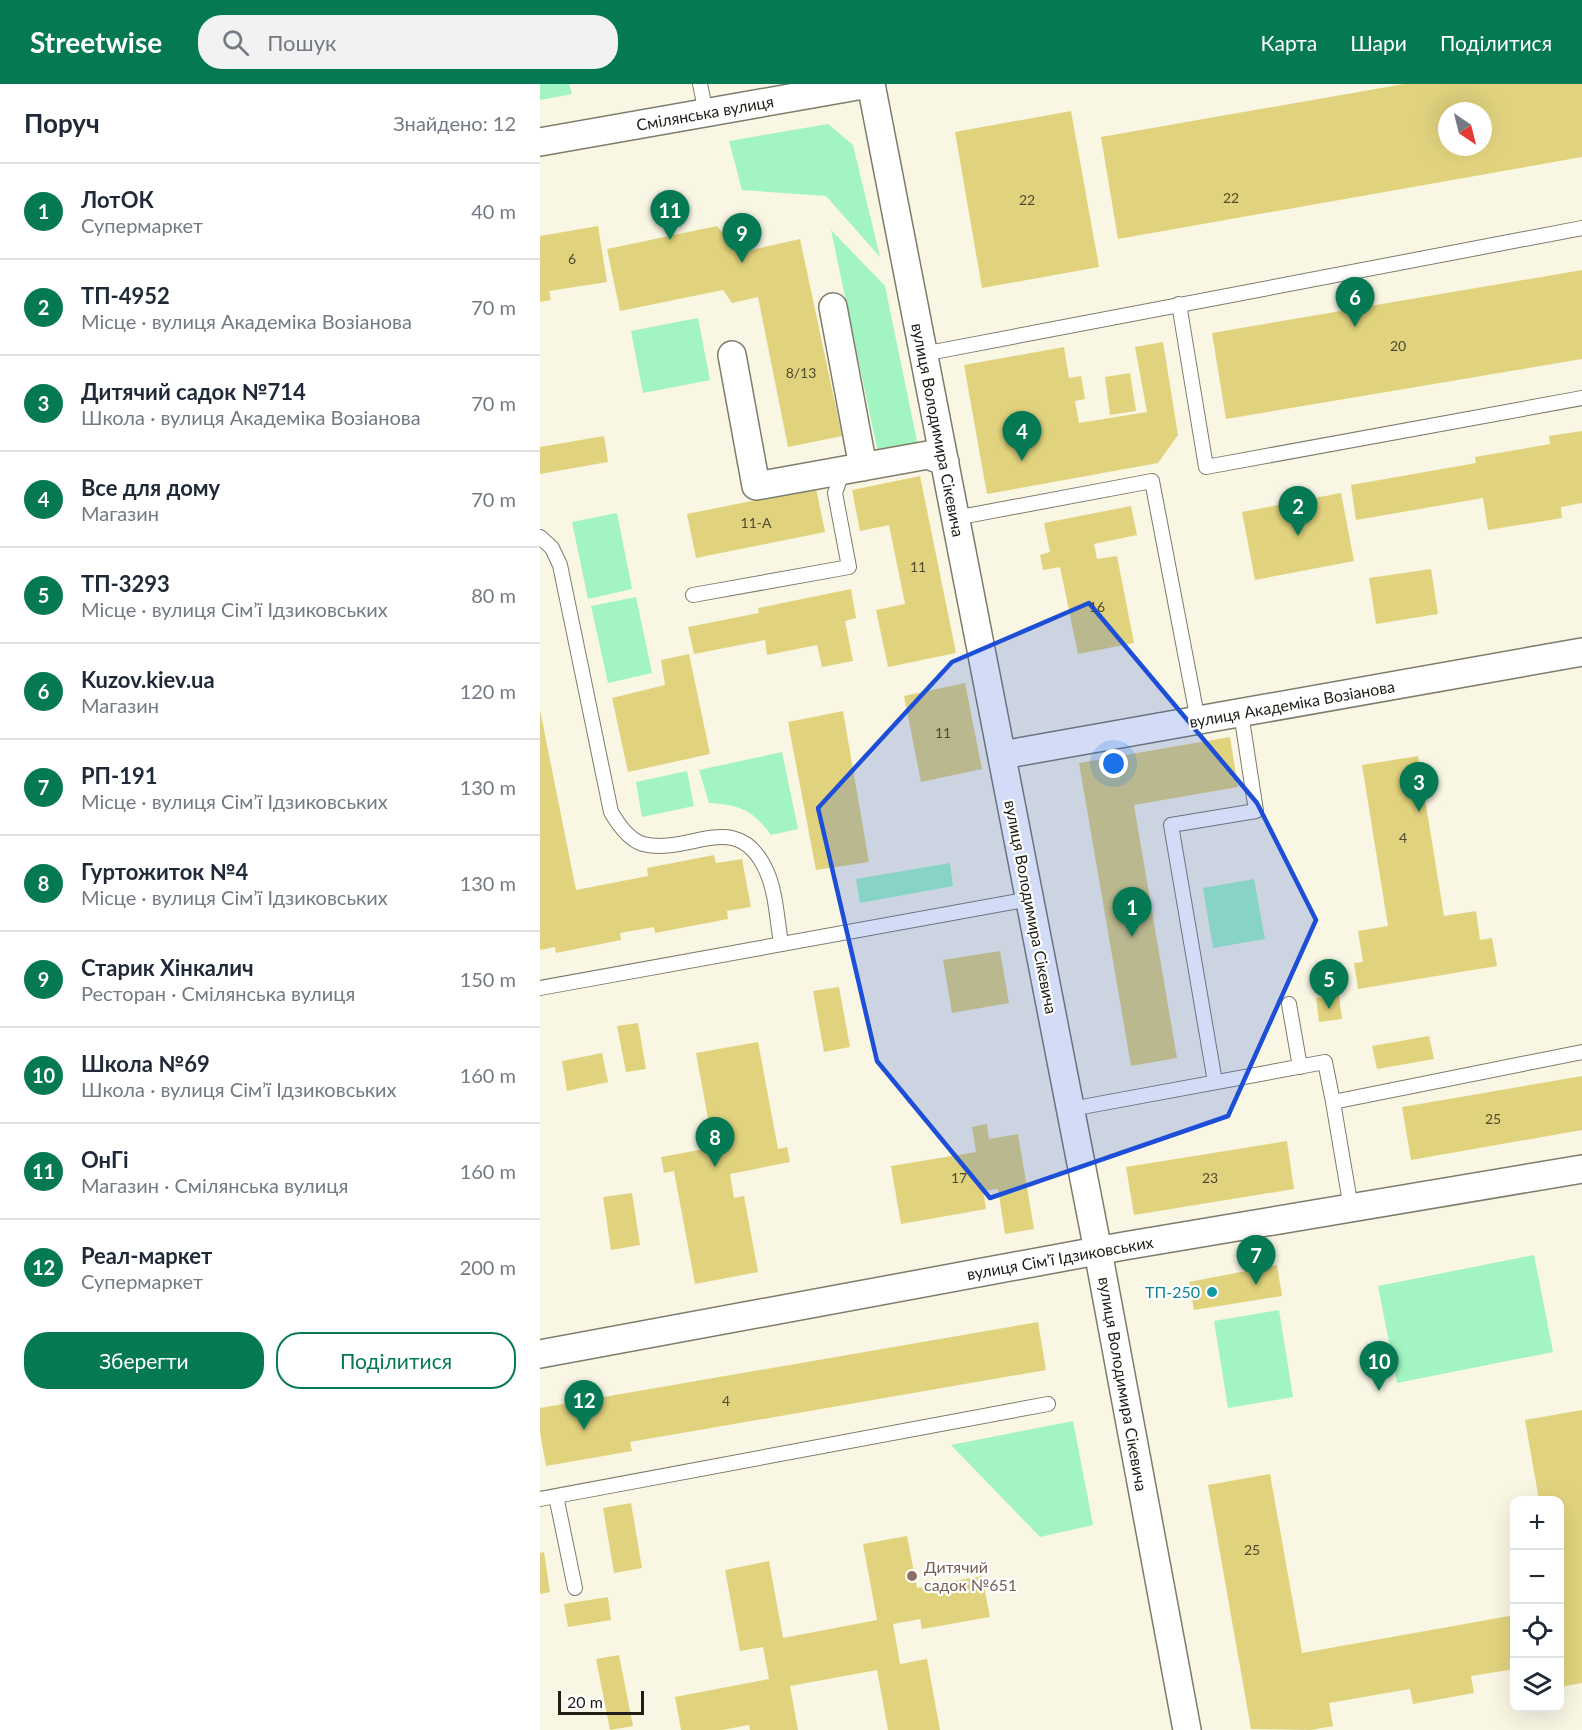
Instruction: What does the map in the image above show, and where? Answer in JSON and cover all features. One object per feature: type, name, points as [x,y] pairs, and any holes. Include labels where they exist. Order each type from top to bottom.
[{"type":"street","name":"Смілянська вулиця","points":[[540,142],[870,84]]},
{"type":"street","name":"вулиця Володимира Сікевича","points":[[870,84],[1071,1109],[1186,1730]]},
{"type":"street","points":[[833,307],[853,469]]},
{"type":"street","points":[[732,355],[756,486],[928,455],[945,462]]},
{"type":"street","name":"вулиця Академіка Возіанова","points":[[1002,755],[1582,652]]},
{"type":"street","name":"вулиця Сімʼї Ідзиковських","points":[[540,1354],[1098,1251],[1582,1168]]},
{"type":"lane","points":[[700,84],[706,113]]},
{"type":"lane","points":[[923,354],[1582,228]]},
{"type":"lane","points":[[1179,304],[1206,467],[1582,398]]},
{"type":"lane","points":[[693,595],[849,567],[835,493],[853,469]]},
{"type":"lane","points":[[956,518],[1152,481],[1198,720]]},
{"type":"lane","points":[[540,537],[552,548],[560,565],[611,812],[622,828],[641,843],[661,846],[717,835],[736,838],[755,851],[767,872],[781,943]]},
{"type":"lane","points":[[1215,1082],[1171,825],[1256,811],[1241,713]]},
{"type":"lane","points":[[540,988],[1029,899]]},
{"type":"lane","points":[[1289,1004],[1300,1066]]},
{"type":"lane","points":[[1333,1102],[1582,1052]]},
{"type":"lane","points":[[1071,1109],[1325,1062],[1352,1208]]},
{"type":"lane","points":[[540,1499],[1048,1404]]},
{"type":"lane","points":[[556,1496],[575,1588]]},
{"type":"highlighted area","points":[[1089,603],[1257,803],[1316,920],[1228,1116],[990,1198],[877,1061],[818,808],[952,662]]},
{"type":"green space","points":[[540,84],[569,84],[572,94],[540,100]]},
{"type":"green space","points":[[828,124],[853,145],[880,257],[826,196],[742,190],[729,141]]},
{"type":"green space","points":[[831,230],[885,286],[918,446],[878,453]]},
{"type":"green space","points":[[698,318],[710,380],[643,393],[631,331]]},
{"type":"green space","points":[[617,513],[632,589],[588,599],[572,522]]},
{"type":"green space","points":[[636,597],[652,673],[608,683],[591,606]]},
{"type":"green space","points":[[782,752],[798,829],[771,835],[752,814],[745,810],[729,805],[709,803],[699,770]]},
{"type":"green space","points":[[687,771],[694,806],[642,817],[636,782]]},
{"type":"green space","points":[[950,863],[953,886],[860,903],[856,879]]},
{"type":"green space","points":[[1254,879],[1265,939],[1213,948],[1203,888]]},
{"type":"green space","points":[[1534,1255],[1553,1352],[1397,1383],[1378,1286]]},
{"type":"green space","points":[[1279,1310],[1293,1397],[1228,1408],[1214,1321]]},
{"type":"green space","points":[[1073,1421],[1093,1525],[1040,1537],[951,1445]]},
{"type":"building","points":[[1404,84],[1582,84],[1582,157],[1118,239],[1101,137]]},
{"type":"building","points":[[1071,111],[1099,267],[982,288],[955,132]]},
{"type":"building","points":[[598,226],[607,282],[549,291],[551,300],[540,302],[540,236]]},
{"type":"building","points":[[717,226],[733,245],[747,251],[800,239],[842,436],[788,447],[758,297],[732,303],[723,290],[620,311],[607,249]]},
{"type":"building","points":[[1582,270],[1582,359],[1226,419],[1212,333]]},
{"type":"building","points":[[1163,342],[1178,435],[1158,463],[987,494],[964,365],[1064,347],[1069,378],[1081,376],[1085,399],[1075,401],[1079,423],[1147,412],[1135,347]]},
{"type":"building","points":[[1130,373],[1136,411],[1110,415],[1105,377]]},
{"type":"building","points":[[1582,431],[1582,503],[1561,507],[1562,518],[1488,530],[1483,498],[1356,520],[1351,485],[1476,463],[1475,457],[1550,444],[1549,436]]},
{"type":"building","points":[[604,436],[608,462],[540,474],[540,447]]},
{"type":"building","points":[[920,476],[956,653],[888,667],[876,610],[905,604],[889,525],[860,531],[852,490]]},
{"type":"building","points":[[816,488],[825,532],[696,558],[687,514]]},
{"type":"building","points":[[1341,493],[1354,561],[1255,580],[1242,512]]},
{"type":"building","points":[[1131,506],[1137,535],[1094,544],[1097,559],[1117,556],[1134,643],[1078,654],[1060,567],[1043,570],[1040,555],[1050,552],[1044,523]]},
{"type":"building","points":[[1431,569],[1438,614],[1376,624],[1369,578]]},
{"type":"building","points":[[851,589],[856,618],[845,621],[853,661],[822,667],[817,645],[767,655],[765,640],[694,654],[688,627],[759,613],[758,608]]},
{"type":"building","points":[[689,654],[710,754],[628,772],[612,698],[665,685],[661,660]]},
{"type":"building","points":[[965,683],[982,769],[921,782],[904,696]]},
{"type":"building","points":[[540,710],[576,890],[648,876],[647,868],[714,855],[716,863],[742,859],[751,907],[727,911],[728,919],[655,933],[654,927],[620,933],[621,940],[556,953],[555,947],[540,950]]},
{"type":"building","points":[[843,711],[869,862],[816,870],[788,722]]},
{"type":"building","points":[[1230,737],[1238,787],[1134,805],[1177,1058],[1131,1066],[1079,763]]},
{"type":"building","points":[[1418,756],[1444,916],[1476,911],[1480,940],[1492,938],[1497,966],[1358,989],[1354,963],[1363,962],[1358,931],[1388,926],[1362,765]]},
{"type":"building","points":[[1000,951],[1009,1003],[952,1013],[943,960]]},
{"type":"building","points":[[839,987],[850,1047],[824,1052],[813,991]]},
{"type":"building","points":[[1339,995],[1342,1019],[1319,1022],[1316,998]]},
{"type":"building","points":[[638,1023],[646,1069],[626,1072],[617,1026]]},
{"type":"building","points":[[1429,1036],[1434,1059],[1377,1069],[1372,1046]]},
{"type":"building","points":[[758,1042],[778,1149],[787,1147],[790,1162],[730,1174],[734,1198],[744,1196],[758,1272],[695,1284],[674,1171],[664,1173],[661,1157],[721,1146],[717,1122],[709,1124],[696,1053]]},
{"type":"building","points":[[602,1053],[608,1082],[567,1091],[562,1061]]},
{"type":"building","points":[[1582,1076],[1582,1130],[1411,1160],[1402,1107]]},
{"type":"building","points":[[987,1124],[989,1139],[1018,1134],[1034,1229],[1005,1234],[998,1189],[983,1191],[986,1209],[901,1224],[891,1166],[976,1152],[972,1127]]},
{"type":"building","points":[[1287,1141],[1294,1189],[1134,1215],[1126,1167]]},
{"type":"building","points":[[632,1193],[640,1245],[611,1250],[603,1197]]},
{"type":"building","points":[[1277,1265],[1282,1296],[1194,1310],[1189,1282]]},
{"type":"building","points":[[1038,1322],[1046,1370],[630,1442],[632,1451],[546,1466],[540,1432],[540,1408]]},
{"type":"building","points":[[1582,1410],[1582,1683],[1564,1686],[1564,1496],[1538,1496],[1525,1420]]},
{"type":"building","points":[[1270,1474],[1302,1653],[1510,1616],[1510,1670],[1471,1676],[1474,1693],[1413,1704],[1410,1689],[1329,1703],[1333,1726],[1311,1730],[1251,1729],[1208,1485]]},
{"type":"building","points":[[631,1503],[642,1568],[614,1573],[603,1508]]},
{"type":"building","points":[[907,1536],[917,1588],[982,1576],[990,1617],[922,1629],[920,1619],[893,1624],[900,1664],[927,1659],[940,1730],[888,1730],[877,1670],[790,1686],[798,1730],[750,1730],[749,1725],[722,1730],[681,1730],[675,1697],[769,1679],[763,1647],[740,1651],[725,1570],[769,1561],[783,1638],[877,1620],[863,1544]]},
{"type":"building","points":[[544,1552],[550,1592],[540,1594],[540,1553]]},
{"type":"building","points":[[608,1597],[611,1620],[568,1627],[564,1604]]},
{"type":"building","points":[[619,1655],[633,1726],[610,1730],[596,1659]]},
{"type":"place","name":"ОнГі","points":[[670,240]]},
{"type":"place","name":"Старик Хінкалич","points":[[742,263]]},
{"type":"place","name":"Kuzov.kiev.ua","points":[[1355,327]]},
{"type":"place","name":"Все для дому","points":[[1022,461]]},
{"type":"place","name":"ТП-4952","points":[[1298,536]]},
{"type":"place","name":"Дитячий садок №714","points":[[1419,812]]},
{"type":"place","name":"ЛотОК","points":[[1132,937]]},
{"type":"place","name":"ТП-3293","points":[[1329,1009]]},
{"type":"place","name":"Гуртожиток №4","points":[[715,1167]]},
{"type":"place","name":"РП-191","points":[[1256,1285]]},
{"type":"place","name":"ТП-250","points":[[1212,1292]]},
{"type":"place","name":"Школа №69","points":[[1379,1391]]},
{"type":"place","name":"Реал-маркет","points":[[584,1430]]},
{"type":"place","name":"Дитячий садок №651","points":[[912,1576]]}]
